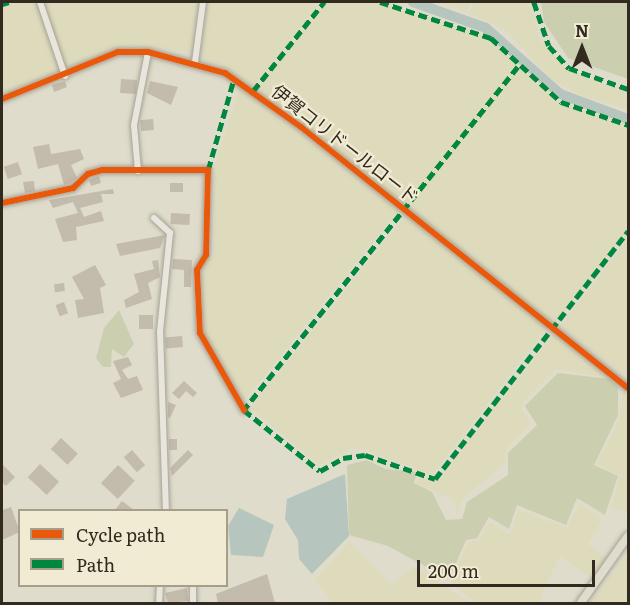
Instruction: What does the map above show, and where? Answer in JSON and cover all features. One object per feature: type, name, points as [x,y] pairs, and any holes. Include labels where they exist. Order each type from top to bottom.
[{"type":"main road","points":[[580,603],[628,536]]},
{"type":"street","points":[[39,2],[65,76]]},
{"type":"street","points":[[195,62],[203,2]]},
{"type":"street","name":"伊賀コリドールロード","points":[[2,99],[65,76],[118,52],[148,52],[195,62],[234,78],[301,127],[628,388]]},
{"type":"street","points":[[138,171],[134,125],[148,52]]},
{"type":"street","points":[[2,203],[72,188],[88,174],[102,170],[208,170],[206,255],[197,270],[200,333],[244,410]]},
{"type":"street","points":[[154,218],[170,233],[160,331],[166,509]]},
{"type":"street","points":[[159,603],[160,587]]},
{"type":"street","points":[[193,587],[193,603]]},
{"type":"shaded area","points":[[16,2],[38,2],[61,71],[2,93],[2,6]]},
{"type":"shaded area","points":[[42,2],[200,2],[193,52],[128,46],[65,68]]},
{"type":"shaded area","points":[[208,2],[321,2],[254,86],[200,56]]},
{"type":"shaded area","points":[[324,2],[380,2],[486,36],[561,102],[628,125],[628,231],[552,327],[253,91]]},
{"type":"shaded area","points":[[438,2],[471,2],[467,12]]},
{"type":"shaded area","points":[[474,2],[529,2],[541,41],[568,70],[628,93],[628,110],[580,95],[551,79],[503,28],[469,14]]},
{"type":"shaded area","points":[[240,85],[398,211],[244,401],[205,332],[202,304],[204,264],[214,256],[214,169]]},
{"type":"shaded area","points":[[405,216],[547,328],[432,475],[365,450],[351,449],[319,465],[250,408]]},
{"type":"shaded area","points":[[628,239],[628,378],[560,326]]},
{"type":"shaded area","points":[[555,332],[614,379],[556,369],[523,402],[522,410],[531,423],[506,449],[505,463],[462,500],[457,515],[455,501],[417,483],[420,477],[437,482]]},
{"type":"shaded area","points":[[624,386],[628,390],[627,511],[610,509],[620,476],[597,464],[619,420]]},
{"type":"shaded area","points":[[345,474],[349,536],[312,574],[299,559],[298,540],[285,519],[287,499]]},
{"type":"shaded area","points":[[580,503],[602,520],[588,544],[607,558],[593,579],[560,556],[538,603],[476,603],[451,582],[468,542],[479,541],[489,522],[510,534],[518,510],[567,528]]},
{"type":"shaded area","points":[[239,508],[274,525],[263,557],[231,555],[228,526]]},
{"type":"shaded area","points":[[349,542],[392,584],[414,567],[471,603],[333,603],[315,579]]},
{"type":"shaded area","points":[[628,552],[628,603],[590,603],[615,571]]},
{"type":"green space","points":[[541,2],[628,2],[628,79],[568,58],[544,22]]},
{"type":"green space","points":[[119,310],[134,344],[124,357],[112,349],[111,367],[103,367],[96,358],[104,328]]},
{"type":"green space","points":[[558,373],[610,379],[618,387],[618,415],[594,465],[618,476],[605,515],[577,498],[566,525],[517,505],[509,529],[489,517],[477,538],[466,540],[449,579],[388,546],[349,535],[347,465],[367,460],[385,469],[417,472],[414,483],[432,492],[446,520],[462,519],[467,502],[508,475],[508,453],[537,425],[525,406]]},
{"type":"building","points":[[121,79],[137,80],[136,94],[120,93]]},
{"type":"building","points":[[65,81],[67,87],[54,92],[52,85]]},
{"type":"building","points":[[150,81],[178,87],[171,105],[147,93]]},
{"type":"building","points":[[153,119],[154,130],[141,131],[140,120]]},
{"type":"building","points":[[49,144],[51,154],[80,149],[84,159],[71,165],[77,178],[70,183],[64,185],[58,164],[38,169],[33,147]]},
{"type":"building","points":[[18,162],[22,174],[8,179],[4,167]]},
{"type":"building","points":[[99,176],[101,183],[91,186],[89,180]]},
{"type":"building","points":[[34,181],[35,191],[25,193],[23,182]]},
{"type":"building","points":[[170,183],[183,183],[183,192],[170,192]]},
{"type":"building","points":[[113,189],[114,194],[101,194],[103,202],[80,208],[84,217],[101,211],[104,221],[76,227],[77,240],[63,242],[55,219],[78,213],[73,202],[53,208],[49,200]]},
{"type":"building","points":[[171,213],[190,214],[189,225],[170,224]]},
{"type":"building","points":[[165,235],[160,248],[120,256],[116,244]]},
{"type":"building","points":[[173,259],[192,260],[191,287],[184,287],[184,270],[172,269]]},
{"type":"building","points":[[158,260],[160,277],[148,283],[152,299],[126,308],[124,300],[139,292],[134,274],[154,269],[152,261]]},
{"type":"building","points":[[95,265],[106,285],[100,288],[104,313],[78,318],[75,300],[84,299],[72,277]]},
{"type":"building","points":[[64,283],[65,291],[55,292],[54,284]]},
{"type":"building","points":[[64,302],[68,313],[60,316],[56,305]]},
{"type":"building","points":[[139,315],[153,315],[153,329],[139,329]]},
{"type":"building","points":[[182,336],[183,347],[166,348],[165,337]]},
{"type":"building","points":[[128,357],[132,365],[122,370],[128,379],[137,376],[143,390],[121,398],[113,383],[121,379],[113,361]]},
{"type":"building","points":[[184,381],[197,393],[193,397],[186,391],[179,399],[172,393]]},
{"type":"building","points":[[168,402],[176,405],[170,418],[168,417]]},
{"type":"building","points":[[61,438],[78,454],[68,465],[51,449]]},
{"type":"building","points":[[169,439],[177,439],[177,450],[169,450]]},
{"type":"building","points":[[132,450],[145,465],[137,472],[124,457]]},
{"type":"building","points":[[188,450],[193,455],[172,476],[170,468]]},
{"type":"building","points":[[2,464],[15,477],[6,486],[2,482]]},
{"type":"building","points":[[40,464],[59,482],[47,495],[28,477]]},
{"type":"building","points":[[118,465],[135,481],[118,499],[101,483]]},
{"type":"building","points":[[122,501],[133,509],[116,509]]},
{"type":"building","points":[[11,507],[18,533],[2,540],[2,510]]},
{"type":"building","points":[[267,574],[275,603],[218,603],[216,594]]},
{"type":"building","points":[[187,588],[188,601],[168,603],[165,593]]},
{"type":"waterway","points":[[413,2],[486,28],[560,94],[628,119]]},
{"type":"marked path","points":[[2,4],[9,2]]},
{"type":"marked path","points":[[253,91],[324,2]]},
{"type":"marked path","points":[[380,2],[491,38],[561,102],[628,125]]},
{"type":"marked path","points":[[534,2],[549,46],[569,68],[628,89]]},
{"type":"marked path","points":[[518,67],[244,410],[320,471],[343,458],[365,455],[435,479],[628,231]]},
{"type":"marked path","points":[[208,170],[234,78]]},
{"type":"cycle path","points":[[2,99],[118,52],[148,52],[225,73],[301,127],[628,388]]},
{"type":"cycle path","points":[[2,203],[73,188],[88,174],[102,170],[208,170],[206,255],[197,270],[200,333],[244,410]]}]
